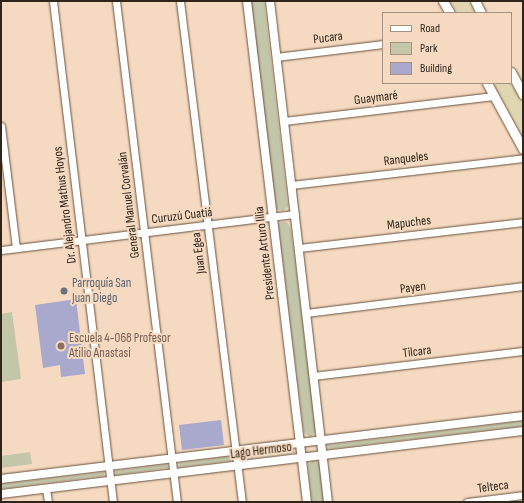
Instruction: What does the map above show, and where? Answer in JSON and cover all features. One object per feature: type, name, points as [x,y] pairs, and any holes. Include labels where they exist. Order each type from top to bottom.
[{"type":"main road","points":[[443,1],[449,12]]},
{"type":"main road","points":[[475,1],[480,12]]},
{"type":"main road","points":[[512,74],[522,91]]},
{"type":"main road","points":[[488,84],[523,149]]},
{"type":"street","name":"Dr. Alejandro Mathus Hoyos","points":[[53,1],[113,502]]},
{"type":"street","name":"General Manuel Corvalán","points":[[116,1],[177,502]]},
{"type":"street","name":"Juan Egea","points":[[180,1],[242,502]]},
{"type":"street","name":"Presidente Arturo Illia","points":[[247,1],[307,502]]},
{"type":"street","points":[[270,1],[328,502]]},
{"type":"street","name":"Pucara","points":[[276,57],[382,44]]},
{"type":"street","name":"Guaymaré","points":[[284,121],[494,96]]},
{"type":"street","points":[[1,126],[16,248]]},
{"type":"street","name":"Ranqueles","points":[[291,185],[523,158]]},
{"type":"street","name":"Curuzú Cuatiá","points":[[1,250],[295,214]]},
{"type":"street","name":"Mapuches","points":[[299,248],[523,222]]},
{"type":"street","name":"Payen","points":[[306,312],[523,286]]},
{"type":"street","name":"Tilcara","points":[[313,376],[523,351]]},
{"type":"street","name":"Lago Hermoso","points":[[1,479],[523,416]]},
{"type":"street","name":"Lago Hermoso","points":[[1,494],[523,431]]},
{"type":"street","points":[[46,489],[48,502]]},
{"type":"street","name":"Telteca","points":[[467,502],[523,495]]},
{"type":"green space","points":[[251,1],[264,1],[288,207],[283,211],[276,209]]},
{"type":"green space","points":[[281,222],[287,222],[291,229],[316,431],[311,437],[304,433],[278,224]]},
{"type":"green space","points":[[12,312],[21,379],[1,382],[1,314]]},
{"type":"green space","points":[[523,421],[523,426],[329,449],[328,445]]},
{"type":"green space","points":[[294,448],[294,453],[244,459],[243,455]]},
{"type":"green space","points":[[30,452],[32,464],[1,468],[1,456]]},
{"type":"green space","points":[[230,456],[231,461],[180,467],[179,463]]},
{"type":"green space","points":[[314,460],[319,463],[324,502],[312,502],[308,464]]},
{"type":"green space","points":[[167,464],[168,468],[116,475],[115,471]]},
{"type":"green space","points":[[104,472],[104,476],[1,489],[1,484]]},
{"type":"sand","points":[[451,1],[469,1],[474,12],[457,12]]},
{"type":"sand","points":[[495,84],[512,84],[523,106],[523,135]]},
{"type":"building","points":[[76,299],[85,374],[61,377],[60,365],[43,368],[35,305]]},
{"type":"building","points":[[221,420],[224,445],[182,450],[179,425]]},
{"type":"place","name":"Parroquía San Juan Diego","points":[[64,291]]},
{"type":"place","name":"Escuela 4-068 Profesor Atilio Anastasi","points":[[61,346]]}]
